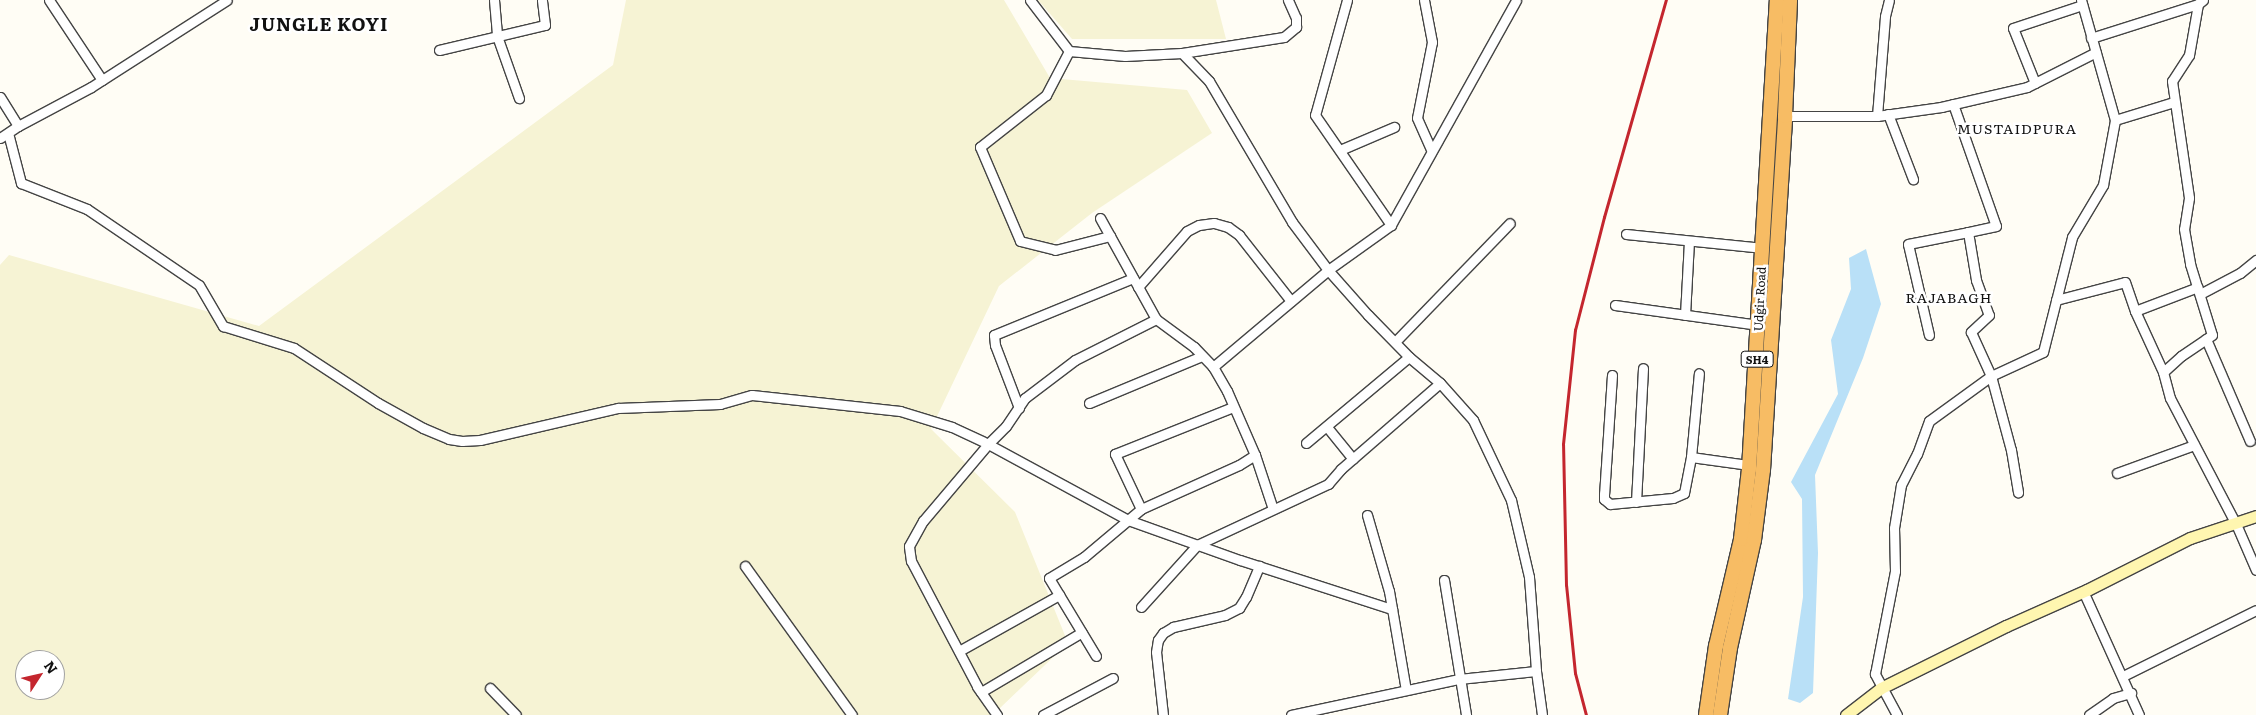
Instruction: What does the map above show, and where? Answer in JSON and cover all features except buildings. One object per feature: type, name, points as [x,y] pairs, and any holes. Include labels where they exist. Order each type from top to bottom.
[{"type":"highway","name":"Udgir Road","points":[[1706,715],[1716,646],[1741,538],[1750,465],[1777,0]]},
{"type":"highway","name":"Udgir Road","points":[[1720,715],[1730,648],[1754,540],[1763,470],[1785,116],[1790,0]]},
{"type":"main road","points":[[1846,715],[1880,688],[2006,626],[2083,592],[2190,538],[2256,516]]},
{"type":"street","points":[[49,0],[102,80]]},
{"type":"street","points":[[225,0],[102,80],[18,126],[4,136],[21,183],[87,209],[200,286],[223,326],[294,348],[378,403],[423,428],[449,439],[462,442],[480,440],[618,408],[720,404],[752,395],[900,411],[952,427],[988,444],[1128,520],[1259,566],[1392,608]]},
{"type":"street","points":[[494,0],[497,36],[518,98]]},
{"type":"street","points":[[439,50],[545,25],[542,0]]},
{"type":"street","points":[[1030,0],[1069,51],[1125,56],[1182,53],[1284,37],[1296,27],[1296,18],[1288,0]]},
{"type":"street","points":[[1346,0],[1315,115],[1391,225]]},
{"type":"street","points":[[1424,0],[1432,42],[1418,118],[1432,151]]},
{"type":"street","points":[[1213,367],[1328,270],[1391,225],[1516,0]]},
{"type":"street","points":[[1877,116],[1885,16],[1890,0]]},
{"type":"street","points":[[1897,715],[1880,688],[1875,674],[1895,571],[1894,528],[1901,485],[1917,454],[1929,421],[1991,376],[2044,352],[2072,236],[2103,185],[2115,120],[2082,2],[2013,28],[2035,83]]},
{"type":"street","points":[[2092,38],[2201,2]]},
{"type":"street","points":[[2163,372],[2180,356],[2212,335],[2184,229],[2188,198],[2172,81],[2189,55],[2201,2]]},
{"type":"street","points":[[1069,51],[1046,95],[980,147],[1020,241],[1055,250],[1110,236]]},
{"type":"street","points":[[1770,115],[1877,116],[1953,104],[2028,87],[2096,52]]},
{"type":"street","points":[[1182,53],[1210,82],[1292,222],[1328,270],[1395,342],[1440,383],[1473,420],[1511,500],[1529,576],[1536,671],[1542,715]]},
{"type":"street","points":[[0,97],[18,126]]},
{"type":"street","points":[[2115,120],[2174,102]]},
{"type":"street","points":[[1929,335],[1908,244],[1996,226],[1953,104]]},
{"type":"street","points":[[1888,114],[1913,179]]},
{"type":"street","points":[[1340,150],[1394,128]]},
{"type":"street","points":[[1100,218],[1156,319],[1194,347],[1213,367],[1227,391],[1255,455],[1273,509]]},
{"type":"street","points":[[1138,287],[1187,231],[1199,225],[1214,223],[1228,227],[1239,235],[1291,301]]},
{"type":"street","points":[[1395,342],[1510,223]]},
{"type":"street","points":[[1968,232],[1976,280],[1988,315],[1971,332],[1991,376],[2011,450],[2018,492]]},
{"type":"street","points":[[1626,234],[1763,248]]},
{"type":"street","points":[[1686,315],[1689,241]]},
{"type":"street","points":[[2135,311],[2199,290],[2240,273],[2256,260]]},
{"type":"street","points":[[1018,408],[995,345],[994,335],[1133,278]]},
{"type":"street","points":[[2056,300],[2125,282],[2135,311],[2163,372],[2170,398],[2236,524],[2256,570]]},
{"type":"street","points":[[1615,305],[1759,325]]},
{"type":"street","points":[[997,715],[981,692],[911,560],[909,546],[923,521],[988,444],[1006,426],[1025,398],[1075,360],[1156,319]]},
{"type":"street","points":[[2206,339],[2250,441]]},
{"type":"street","points":[[1089,404],[1202,356]]},
{"type":"street","points":[[1306,442],[1409,356]]},
{"type":"street","points":[[1636,502],[1642,368]]},
{"type":"street","points":[[1612,375],[1604,499],[1610,504],[1673,498],[1684,492],[1691,457],[1699,373]]},
{"type":"street","points":[[1141,607],[1197,545],[1328,484],[1353,459],[1440,383]]},
{"type":"street","points":[[1141,510],[1115,454],[1233,407]]},
{"type":"street","points":[[1327,426],[1353,459]]},
{"type":"street","points":[[2116,473],[2194,445]]},
{"type":"street","points":[[1096,656],[1049,578],[1084,557],[1141,510],[1255,455]]},
{"type":"street","points":[[1691,457],[1750,465]]},
{"type":"street","points":[[1368,515],[1392,608],[1406,690]]},
{"type":"street","points":[[745,566],[852,715]]},
{"type":"street","points":[[1163,715],[1156,652],[1158,640],[1173,627],[1225,615],[1239,608],[1246,597],[1259,566]]},
{"type":"street","points":[[1444,580],[1466,715]]},
{"type":"street","points":[[2083,592],[2131,693],[2139,715]]},
{"type":"street","points":[[959,651],[1059,595]]},
{"type":"street","points":[[2123,676],[2256,610]]},
{"type":"street","points":[[981,692],[1082,632]]},
{"type":"street","points":[[1291,715],[1460,679],[1536,671]]},
{"type":"street","points":[[1043,715],[1113,678]]},
{"type":"street","points":[[490,688],[516,715]]},
{"type":"street","points":[[2089,715],[2113,698],[2131,693]]},
{"type":"shaded area","points":[[626,0],[1004,0],[1050,78],[1187,90],[1212,133],[1092,213],[999,286],[931,429],[1015,512],[1068,643],[999,709],[989,715],[0,715],[0,265],[9,255],[259,326],[613,65]]},
{"type":"shaded area","points":[[1038,0],[1216,0],[1226,39],[1072,39]]},
{"type":"water","points":[[1866,249],[1881,304],[1863,358],[1815,475],[1818,553],[1813,693],[1800,703],[1788,699],[1803,597],[1802,499],[1791,482],[1838,394],[1831,340],[1851,289],[1849,258]]},
{"type":"railway","points":[[1586,715],[1575,673],[1566,585],[1563,444],[1575,330],[1604,217],[1666,0]]},
{"type":"district","name":"JUNGLE KOYI","points":[[319,24]]},
{"type":"district","name":"MUSTAIDPURA","points":[[2017,128]]},
{"type":"district","name":"RAJABAGH","points":[[1949,297]]}]
